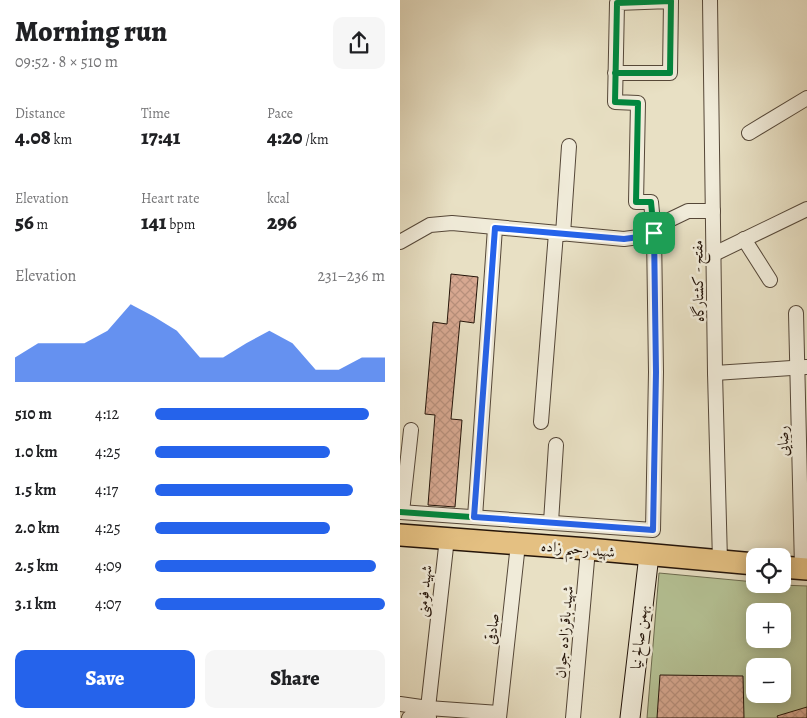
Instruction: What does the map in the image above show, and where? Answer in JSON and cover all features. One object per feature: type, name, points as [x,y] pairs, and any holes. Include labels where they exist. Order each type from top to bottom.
[{"type":"main road","name":"شهید رحیم زاده","points":[[400,535],[746,563]]},
{"type":"street","points":[[411,430],[401,512],[653,530],[656,372],[654,233],[651,202],[636,202],[638,103],[615,102],[615,73],[617,3],[671,1],[670,73],[615,73]]},
{"type":"street","name":"مفتح - کشتارگاه","points":[[711,1],[715,373],[720,561]]},
{"type":"street","points":[[749,134],[807,98]]},
{"type":"street","points":[[541,422],[569,146]]},
{"type":"street","points":[[714,254],[807,209]]},
{"type":"street","points":[[400,242],[430,225],[452,223],[624,239],[654,233],[663,224],[688,211],[713,211]]},
{"type":"street","points":[[474,517],[495,228]]},
{"type":"street","points":[[744,239],[770,280]]},
{"type":"street","name":"رضایی","points":[[796,313],[803,368],[797,568]]},
{"type":"street","points":[[715,373],[803,368]]},
{"type":"street","points":[[551,522],[556,445]]},
{"type":"street","name":"شهید فومنی","points":[[428,713],[447,538]]},
{"type":"street","name":"صادقی","points":[[499,716],[518,544]]},
{"type":"street","name":"شهید باقرزاده جوان","points":[[573,718],[588,549]]},
{"type":"street","name":"بهمن صالح نیا","points":[[630,718],[649,555]]},
{"type":"street","points":[[400,704],[428,713],[499,716]]},
{"type":"street","points":[[410,718],[428,713]]},
{"type":"green space","points":[[659,573],[746,581],[746,593],[791,593],[791,585],[807,586],[807,718],[647,718]]},
{"type":"building","points":[[451,274],[478,277],[474,323],[460,321],[451,419],[462,420],[455,507],[428,505],[435,415],[425,414],[433,322],[447,324]]},
{"type":"building","points":[[660,675],[743,676],[744,718],[657,718]]},
{"type":"building","points":[[807,707],[807,718],[778,718],[777,716]]},
{"type":"cycle path","points":[[400,512],[653,530],[656,372],[654,233],[651,202],[636,202],[638,103],[615,102],[617,3],[671,1],[670,73],[615,73]]},
{"type":"route","points":[[495,228],[624,239],[654,233],[656,372],[653,530],[474,517],[495,228]]}]
